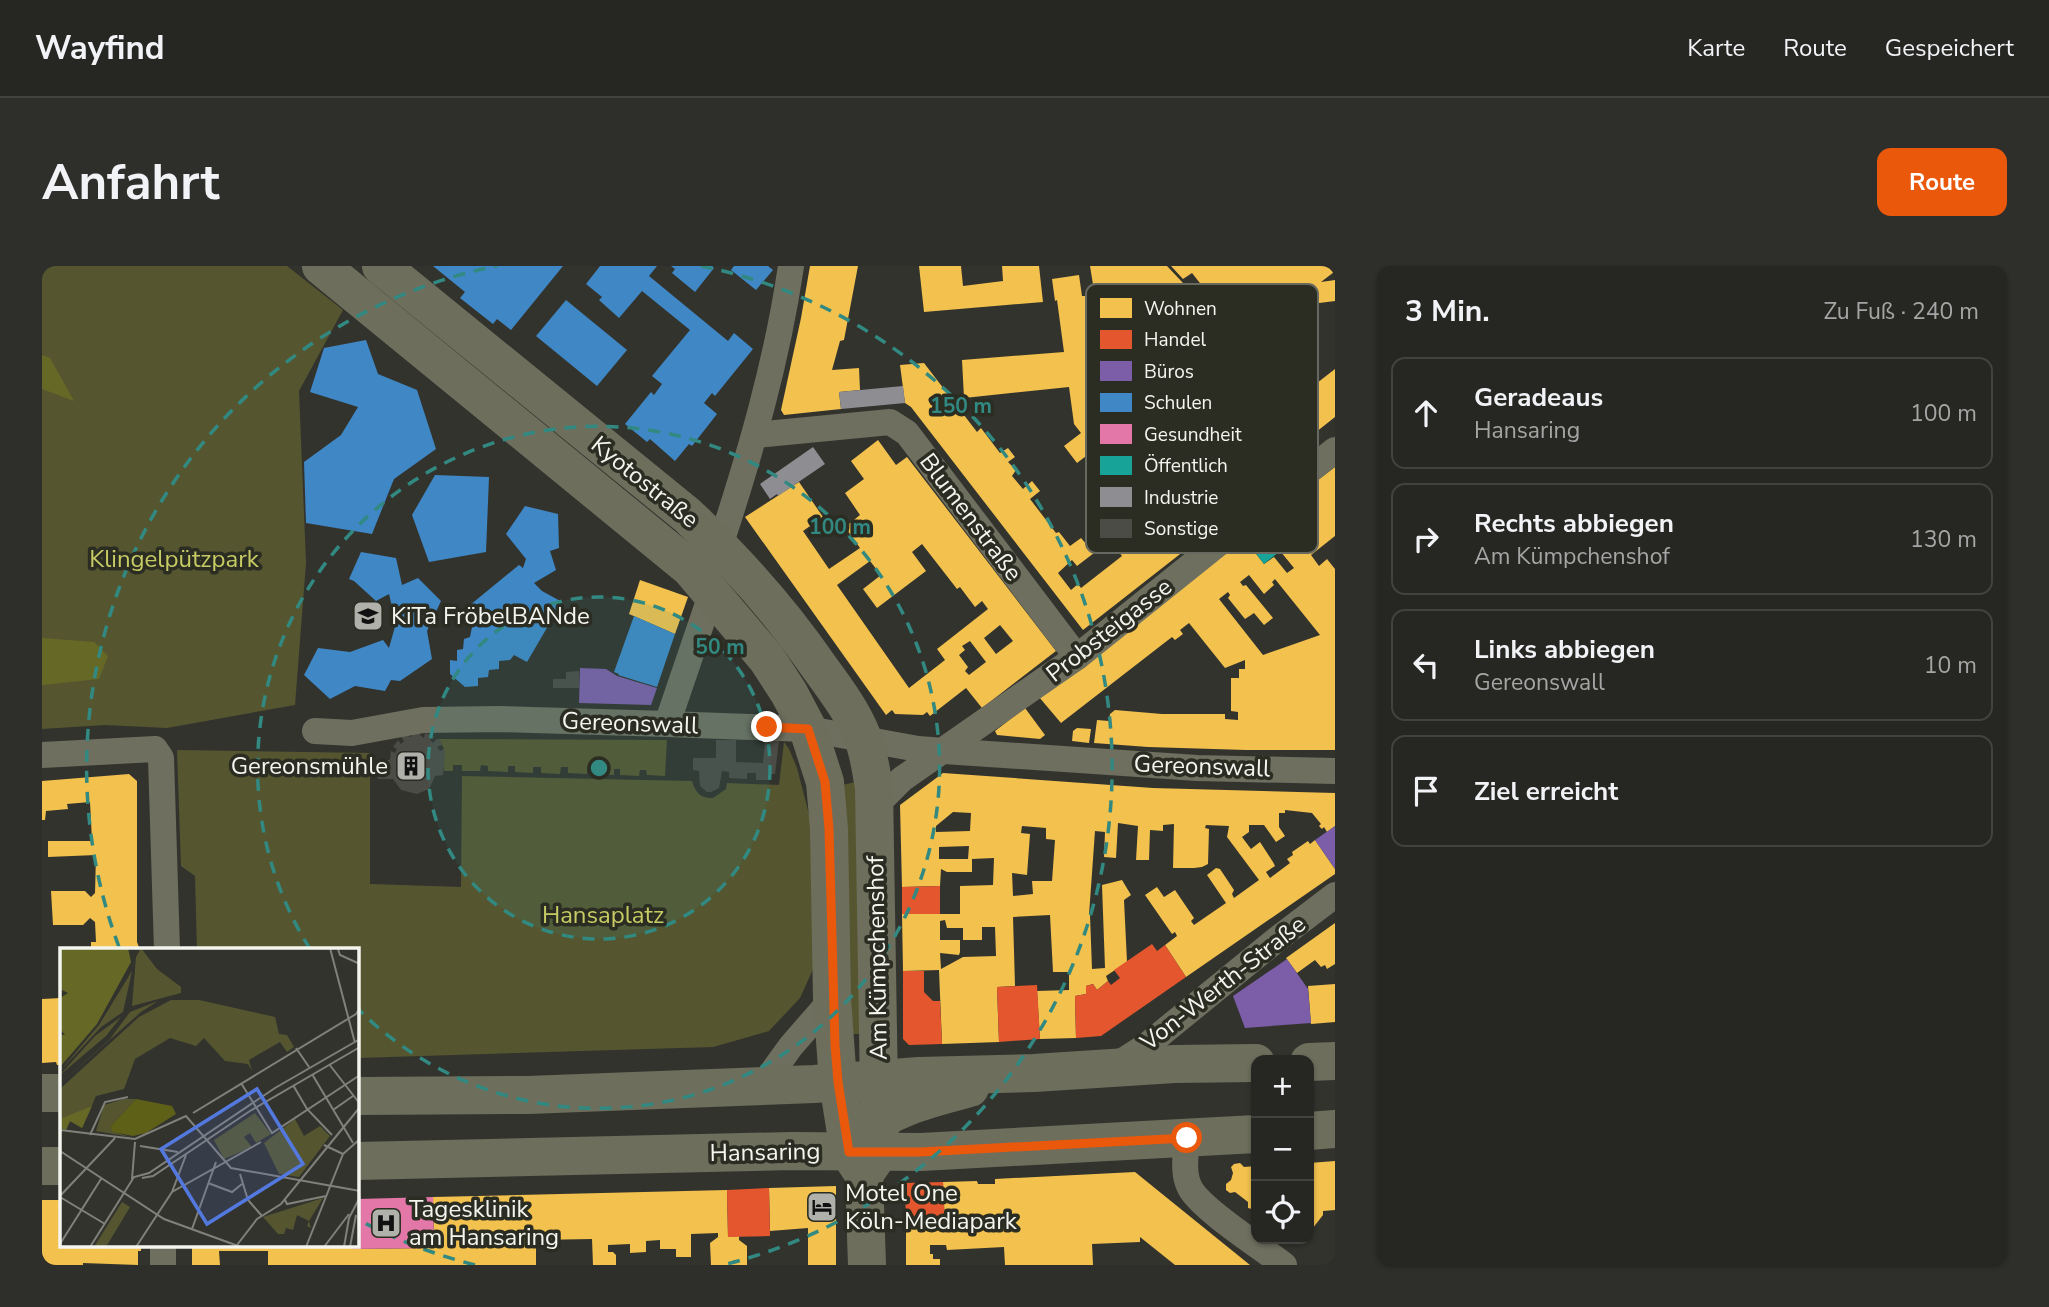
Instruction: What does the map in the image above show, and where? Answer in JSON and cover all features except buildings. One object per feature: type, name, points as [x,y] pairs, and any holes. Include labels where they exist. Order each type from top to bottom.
[{"type":"main road","name":"Kyotostraße","points":[[321,266],[690,568],[767,659],[808,729]]},
{"type":"main road","name":"Kyotostraße","points":[[382,266],[687,515],[720,546],[759,587],[794,630],[848,708],[863,738]]},
{"type":"main road","name":"Am Kümpchenshof","points":[[808,729],[825,782],[832,999],[838,1082],[858,1148],[867,1265]]},
{"type":"main road","name":"Am Kümpchenshof","points":[[858,1148],[878,1078],[874,807],[872,772],[863,738]]},
{"type":"main road","points":[[1314,1062],[1335,1062]]},
{"type":"main road","points":[[359,1096],[528,1095],[1034,1073],[1174,1064],[1251,1063]]},
{"type":"main road","points":[[858,1148],[935,1097],[1034,1073]]},
{"type":"main road","points":[[42,1093],[60,1093]]},
{"type":"main road","points":[[1314,1131],[1335,1129]]},
{"type":"main road","name":"Hansaring","points":[[359,1161],[858,1148],[931,1152],[1251,1134]]},
{"type":"main road","points":[[42,1166],[60,1166]]},
{"type":"street","points":[[720,546],[756,435],[786,303],[791,266]]},
{"type":"street","name":"Blumenstraße","points":[[756,435],[890,422],[899,426],[1077,657]]},
{"type":"street","name":"Probsteigasse","points":[[1318,464],[1335,450]]},
{"type":"street","name":"Probsteigasse","points":[[944,751],[1077,657],[1207,553]]},
{"type":"street","points":[[667,724],[712,592]]},
{"type":"street","name":"Gereonswall","points":[[315,731],[352,733],[436,720],[500,719],[808,729],[918,749],[1197,768],[1335,771]]},
{"type":"street","points":[[42,755],[155,749],[161,758],[167,948]]},
{"type":"street","points":[[874,807],[902,779],[944,751]]},
{"type":"street","name":"Von-Werth-Straße","points":[[1111,1069],[1146,1046],[1335,895]]},
{"type":"street","points":[[763,1085],[790,1046],[832,999]]},
{"type":"street","points":[[1187,1138],[1186,1173],[1190,1187],[1200,1201],[1284,1265]]},
{"type":"green space","name":"Klingelpützpark","points":[[42,266],[287,266],[343,310],[299,391],[306,563],[295,705],[167,728],[105,725],[42,729]]},
{"type":"green space","points":[[439,739],[667,740],[665,776],[647,775],[646,770],[640,770],[639,776],[620,775],[620,769],[614,769],[614,775],[595,774],[594,768],[587,768],[587,774],[568,773],[568,767],[561,767],[560,774],[541,773],[541,767],[533,767],[533,773],[515,772],[515,766],[508,766],[508,772],[488,771],[488,766],[481,765],[480,771],[462,771],[462,765],[453,765],[453,771],[444,771],[444,749]]},
{"type":"green space","name":"Hansaplatz","points":[[784,742],[797,768],[812,826],[819,956],[800,998],[769,1031],[713,1047],[359,1058],[359,948],[197,948],[195,876],[181,866],[177,750],[370,753],[370,884],[461,887],[462,776],[692,781],[699,794],[713,798],[726,789],[727,783],[779,785]]},
{"type":"green space","points":[[860,781],[860,1034],[850,1034],[838,786]]},
{"type":"shaded area","points":[[42,355],[50,358],[74,401],[42,389]]},
{"type":"shaded area","points":[[42,638],[94,642],[108,656],[99,679],[42,685]]},
{"type":"place","name":"KiTa FröbelBANde","points":[[368,616]]},
{"type":"place","name":"Gereonsmühle","points":[[411,766]]},
{"type":"place","name":"Motel One Köln-Mediapark","points":[[822,1207]]},
{"type":"place","name":"Tagesklinik am Hansaring","points":[[386,1223]]},
{"type":"route","points":[[767,727],[808,729],[825,782],[829,829],[832,999],[838,1082],[849,1152],[920,1152],[1187,1138]]}]
